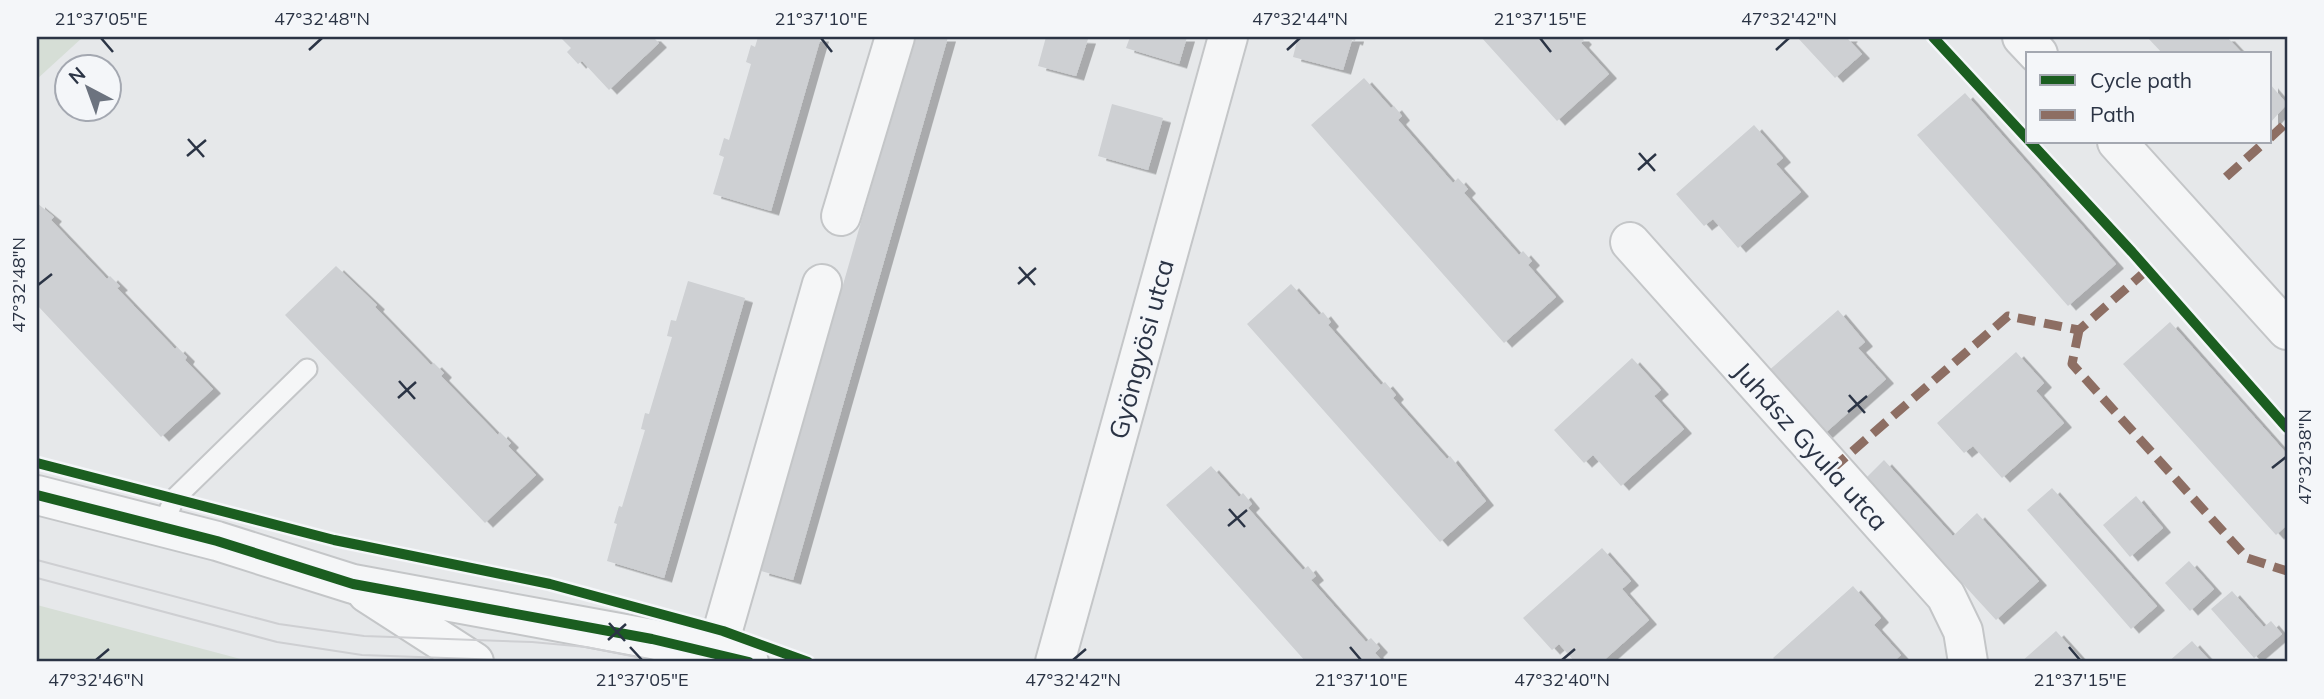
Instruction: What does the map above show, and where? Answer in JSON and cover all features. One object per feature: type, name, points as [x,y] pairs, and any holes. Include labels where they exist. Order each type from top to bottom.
[{"type":"street","points":[[841,216],[895,37]]},
{"type":"street","name":"Gyöngyösi utca","points":[[1055,662],[1228,37]]},
{"type":"street","points":[[2022,37],[2036,52]]},
{"type":"street","points":[[2119,144],[2287,330]]},
{"type":"street","name":"Juhász Gyula utca","points":[[1630,242],[1946,596],[1963,631],[1968,662]]},
{"type":"street","points":[[37,495],[162,527],[353,584],[733,658],[822,284]]},
{"type":"street","points":[[353,584],[474,662]]},
{"type":"lane","points":[[162,527],[174,499],[307,369]]},
{"type":"shaded area","points":[[37,37],[83,37],[67,52],[52,52],[52,65],[37,79]]},
{"type":"shaded area","points":[[37,605],[252,662],[37,662]]},
{"type":"building","points":[[560,37],[653,37],[659,43],[609,90],[582,61],[578,64],[567,52],[571,48]]},
{"type":"building","points":[[758,37],[821,37],[771,211],[713,194],[724,157],[719,155],[724,138],[729,140],[751,64],[746,62],[751,45],[755,47]]},
{"type":"building","points":[[914,37],[948,37],[793,580],[761,571]]},
{"type":"building","points":[[1046,37],[1088,39],[1076,76],[1038,66]]},
{"type":"building","points":[[1130,37],[1187,37],[1179,64],[1126,48]]},
{"type":"building","points":[[1298,37],[1356,37],[1355,41],[1352,40],[1343,70],[1293,57]]},
{"type":"building","points":[[1481,37],[1581,37],[1584,40],[1581,43],[1609,74],[1557,121]]},
{"type":"building","points":[[1797,37],[1850,37],[1848,39],[1862,54],[1835,78]]},
{"type":"building","points":[[2147,37],[2227,37],[2241,52],[2161,52]]},
{"type":"building","points":[[1364,78],[1391,108],[1394,106],[1402,116],[1398,120],[1453,183],[1458,178],[1468,189],[1464,193],[1519,255],[1523,251],[1532,261],[1528,265],[1556,297],[1504,343],[1311,125]]},
{"type":"building","points":[[2272,86],[2287,104],[2272,121]]},
{"type":"building","points":[[1965,93],[2116,264],[2068,306],[1917,135]]},
{"type":"building","points":[[1112,104],[1163,118],[1148,170],[1098,156]]},
{"type":"building","points":[[1754,125],[1783,158],[1776,164],[1801,192],[1738,248],[1713,219],[1704,226],[1676,194]]},
{"type":"building","points":[[37,203],[54,217],[51,220],[107,279],[110,276],[120,286],[117,288],[175,349],[177,347],[187,357],[185,360],[213,389],[161,437],[37,305]]},
{"type":"building","points":[[336,266],[377,305],[375,307],[431,365],[434,363],[444,373],[441,376],[498,435],[500,432],[511,443],[508,446],[536,475],[485,523],[285,315]]},
{"type":"building","points":[[688,281],[745,298],[664,578],[607,561],[617,524],[614,523],[619,506],[622,507],[645,430],[641,429],[645,413],[649,414],[672,337],[667,336],[671,320],[676,321]]},
{"type":"building","points":[[1291,284],[1319,315],[1323,312],[1331,322],[1328,325],[1381,385],[1385,382],[1396,395],[1393,398],[1447,459],[1450,456],[1486,501],[1440,542],[1247,324]]},
{"type":"building","points":[[1838,310],[1865,342],[1858,348],[1886,379],[1823,435],[1759,379]]},
{"type":"building","points":[[2170,322],[2287,454],[2287,525],[2276,535],[2123,364]]},
{"type":"building","points":[[2016,352],[2044,383],[2036,391],[2064,423],[2002,478],[1973,446],[1964,453],[1937,423]]},
{"type":"building","points":[[1632,358],[1661,390],[1654,396],[1684,429],[1621,486],[1593,455],[1584,463],[1554,430]]},
{"type":"building","points":[[1884,460],[1953,536],[1977,513],[2039,581],[1996,620],[1866,478]]},
{"type":"building","points":[[1211,466],[1239,497],[1243,493],[1252,504],[1248,508],[1303,570],[1308,566],[1316,576],[1311,580],[1366,642],[1371,638],[1380,648],[1375,653],[1383,662],[1306,662],[1166,505]]},
{"type":"building","points":[[2052,488],[2157,606],[2131,629],[2027,510]]},
{"type":"building","points":[[2136,496],[2163,528],[2130,557],[2103,525]]},
{"type":"building","points":[[1602,548],[1631,581],[1622,589],[1649,620],[1602,662],[1575,662],[1559,644],[1552,650],[1523,618]]},
{"type":"building","points":[[2189,561],[2214,589],[2190,611],[2165,583]]},
{"type":"building","points":[[1853,586],[1881,618],[1874,625],[1901,655],[1893,662],[1777,662],[1773,658]]},
{"type":"building","points":[[2232,591],[2264,627],[2271,621],[2282,634],[2254,658],[2211,609]]},
{"type":"building","points":[[2056,631],[2084,662],[2021,662]]},
{"type":"building","points":[[2192,641],[2211,662],[2168,662]]},
{"type":"tram line","points":[[37,560],[279,624],[364,636],[532,642],[586,647],[662,662]]},
{"type":"tram line","points":[[37,578],[277,642],[362,655],[557,662]]},
{"type":"marked path","points":[[2272,136],[2287,122]]},
{"type":"marked path","points":[[2226,177],[2263,144]]},
{"type":"marked path","points":[[1832,469],[2008,316],[2079,330],[2147,270]]},
{"type":"marked path","points":[[2079,330],[2072,364],[2247,558],[2287,571]]},
{"type":"cycle path","points":[[1933,37],[2026,137]]},
{"type":"cycle path","points":[[2032,144],[2132,252],[2287,428]]},
{"type":"cycle path","points":[[37,463],[334,540],[550,584],[723,631],[808,662]]},
{"type":"cycle path","points":[[37,495],[217,541],[353,584],[652,639],[749,662]]}]
